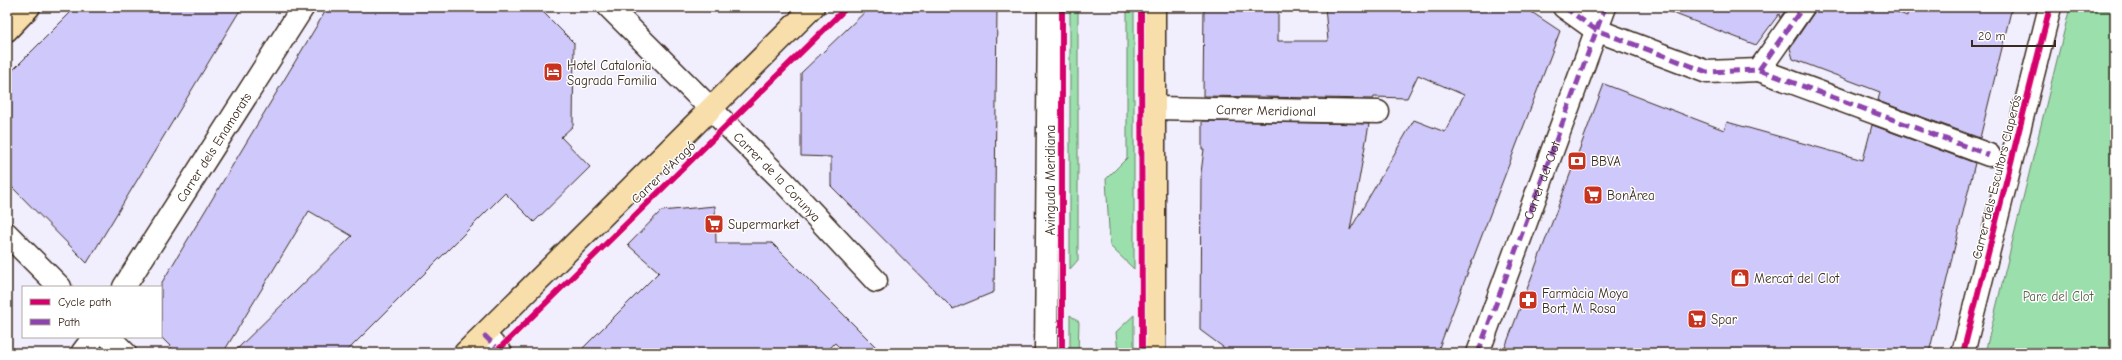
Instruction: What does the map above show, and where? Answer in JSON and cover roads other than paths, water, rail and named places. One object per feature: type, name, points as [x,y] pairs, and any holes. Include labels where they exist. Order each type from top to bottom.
[{"type":"main road","points":[[7,30],[29,7]]},
{"type":"main road","name":"Carrer d'Aragó","points":[[465,353],[813,7]]},
{"type":"main road","points":[[1154,7],[1154,353]]},
{"type":"street","name":"Carrer dels Enamorats","points":[[125,286],[303,7]]},
{"type":"street","name":"Carrer de la Corunya","points":[[609,7],[793,192],[876,281]]},
{"type":"street","name":"Avinguda Meridiana","points":[[1046,353],[1049,7]]},
{"type":"street","points":[[1564,7],[1596,30],[1707,72],[1759,70],[1989,155]]},
{"type":"street","name":"Carrer del Clot","points":[[1478,353],[1605,7]]},
{"type":"street","points":[[1759,70],[1804,7]]},
{"type":"street","name":"Carrer dels Escultors Claperós","points":[[1963,353],[2050,7]]},
{"type":"street","name":"Carrer Meridional","points":[[1154,108],[1378,112]]},
{"type":"street","points":[[7,234],[59,286]]},
{"type":"street","points":[[484,335],[502,353]]},
{"type":"street","points":[[82,353],[93,338]]},
{"type":"street","points":[[110,338],[125,353]]},
{"type":"place","name":"Hotel Catalonia Sagrada Familia","points":[[553,72]]},
{"type":"place","name":"BBVA","points":[[1577,161]]},
{"type":"place","name":"BonÀrea","points":[[1593,195]]},
{"type":"place","name":"Supermarket","points":[[714,224]]},
{"type":"place","name":"Mercat del Clot","points":[[1740,278]]},
{"type":"place","name":"Farmàcia Moya Bort, M. Rosa","points":[[1528,300]]},
{"type":"place","name":"Spar","points":[[1697,319]]},
{"type":"park label","name":"Parc del Clot","points":[[2058,296]]}]
